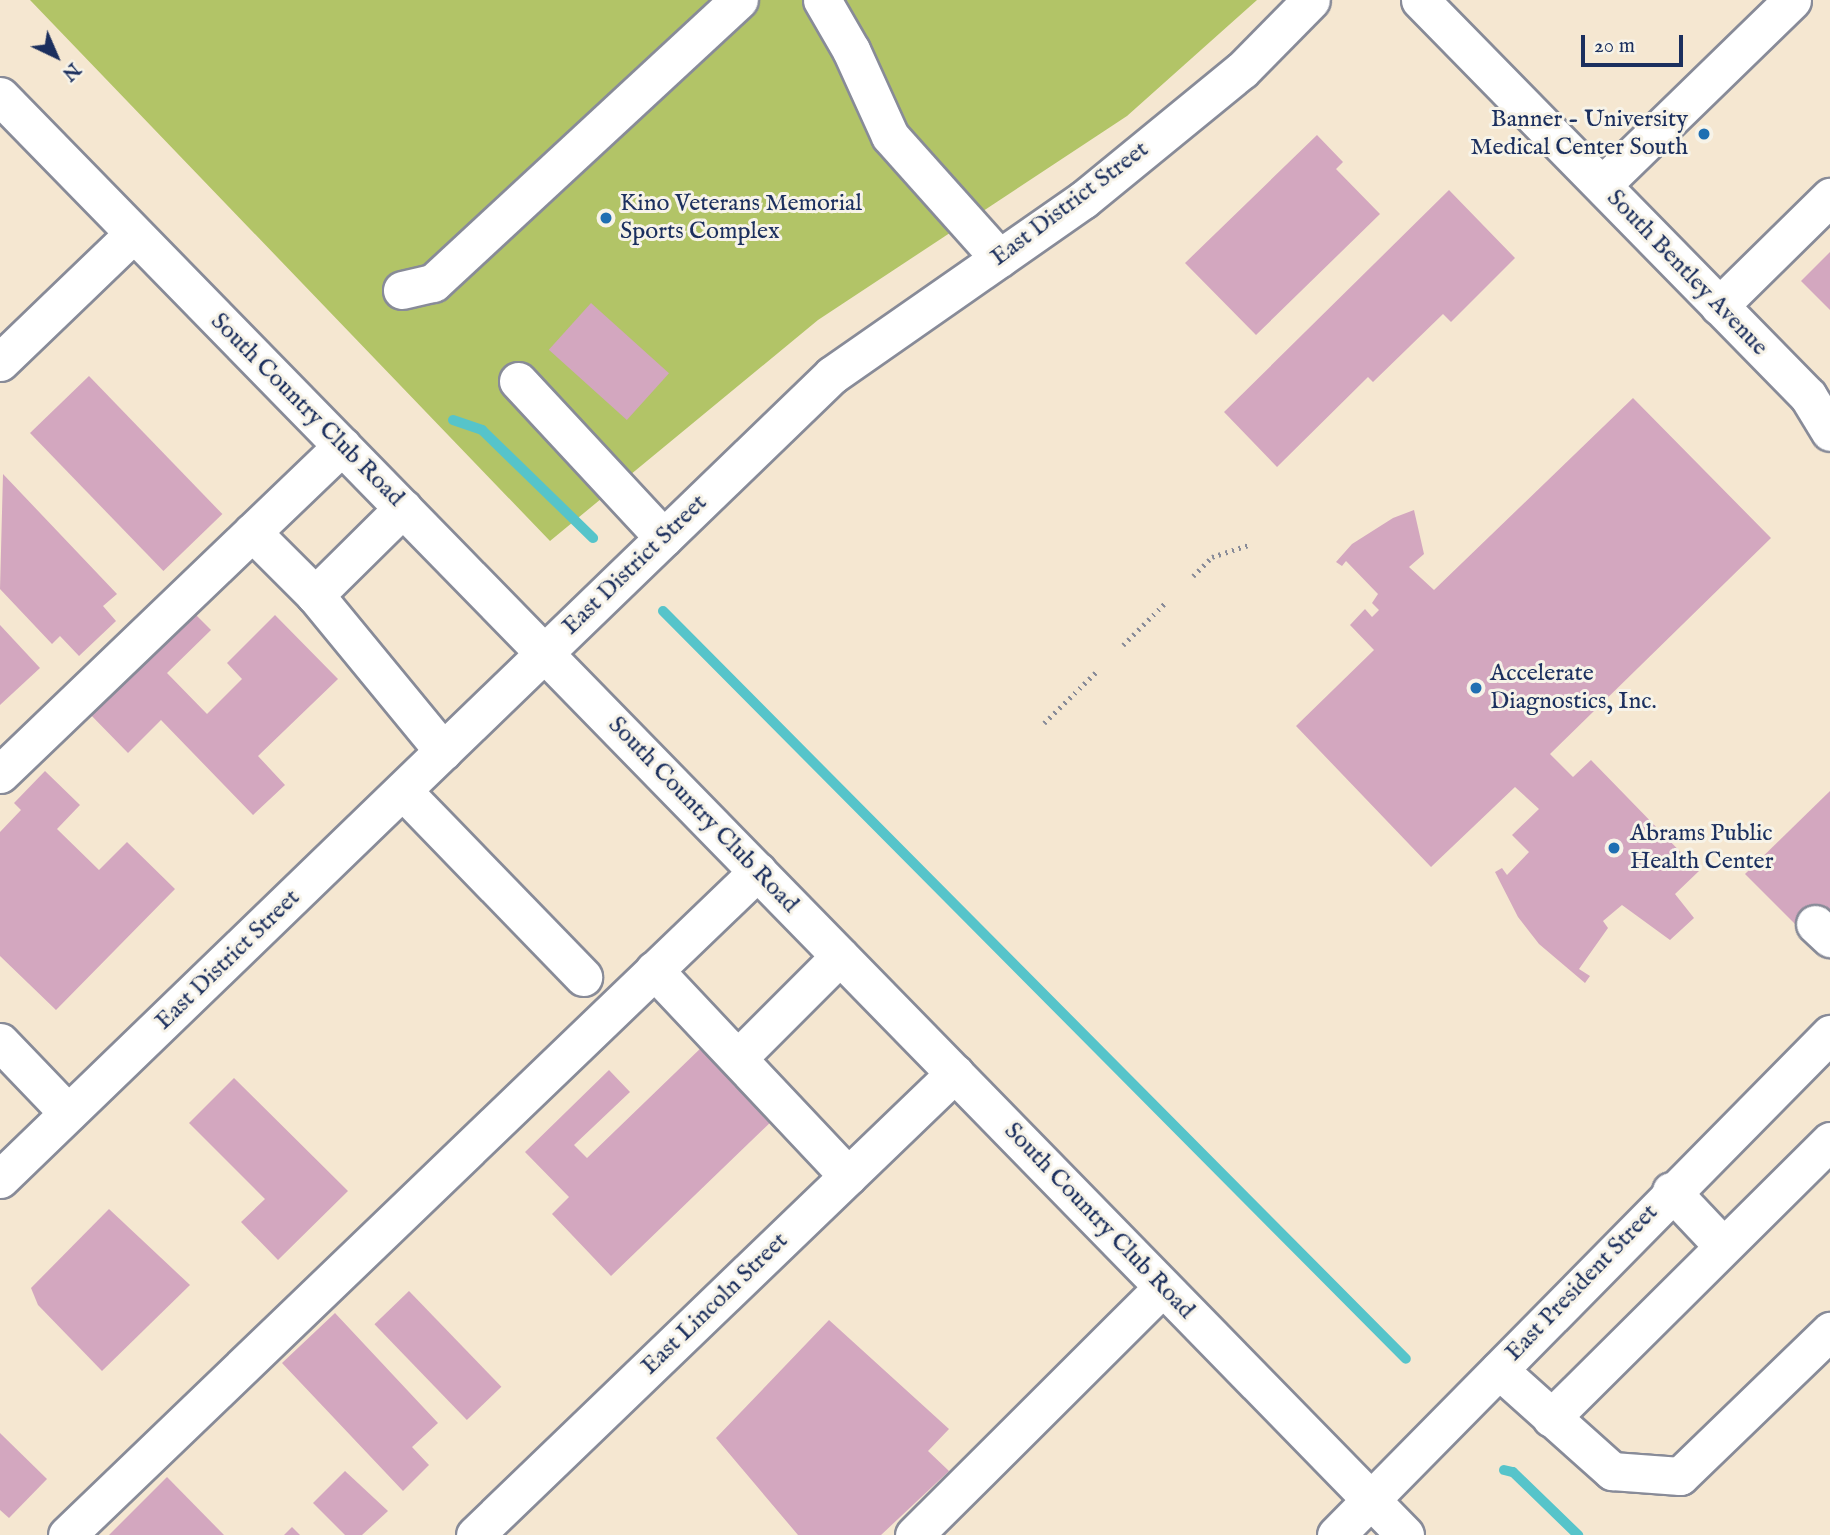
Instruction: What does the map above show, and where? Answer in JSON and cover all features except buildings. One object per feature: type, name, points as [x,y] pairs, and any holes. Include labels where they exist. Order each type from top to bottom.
[{"type":"street","points":[[402,289],[433,283],[739,0]]},
{"type":"street","points":[[822,0],[851,51],[890,135],[999,258]]},
{"type":"street","name":"East District Street","points":[[0,1178],[832,375],[1083,200],[1242,71],[1311,0]]},
{"type":"street","points":[[1602,185],[1792,0]]},
{"type":"street","name":"South Bentley Avenue","points":[[1427,3],[1719,306],[1823,393],[1830,432]]},
{"type":"street","name":"South Country Club Road","points":[[0,96],[1405,1535]]},
{"type":"street","points":[[1719,306],[1830,197]]},
{"type":"street","points":[[0,362],[134,234]]},
{"type":"street","points":[[518,381],[664,538]]},
{"type":"street","points":[[0,774],[342,446]]},
{"type":"street","points":[[315,595],[403,508]]},
{"type":"street","points":[[252,533],[315,595],[443,751]]},
{"type":"street","points":[[402,791],[583,977]]},
{"type":"street","points":[[67,1535],[758,871]]},
{"type":"street","points":[[738,1058],[840,956]]},
{"type":"street","points":[[654,970],[848,1176]]},
{"type":"street","name":"East President Street","points":[[1336,1535],[1671,1191],[1830,1034]]},
{"type":"street","points":[[0,1042],[68,1113]]},
{"type":"street","name":"East Lincoln Street","points":[[475,1535],[955,1073]]},
{"type":"street","points":[[1551,1418],[1722,1245],[1830,1141]]},
{"type":"street","points":[[1671,1191],[1722,1245]]},
{"type":"street","points":[[914,1535],[1163,1287]]},
{"type":"street","points":[[1499,1370],[1612,1471],[1680,1476],[1830,1331]]},
{"type":"path","points":[[1194,576],[1212,557],[1248,545]]},
{"type":"path","points":[[1123,645],[1165,603]]},
{"type":"path","points":[[1044,723],[1096,672]]},
{"type":"green space","name":"Kino Veterans Memorial Sports Complex","points":[[30,0],[1257,0],[1127,116],[818,320],[550,541]]},
{"type":"waterway","points":[[453,420],[482,430],[593,538]]},
{"type":"waterway","points":[[663,611],[1406,1359]]},
{"type":"waterway","points":[[1504,1470],[1513,1472],[1578,1535]]},
{"type":"place","name":"Banner - University Medical Center South","points":[[1704,134]]},
{"type":"place","name":"Kino Veterans Memorial Sports Complex","points":[[606,218]]},
{"type":"place","name":"Accelerate Diagnostics, Inc.","points":[[1476,688]]},
{"type":"place","name":"Abrams Public Health Center","points":[[1614,848]]}]
